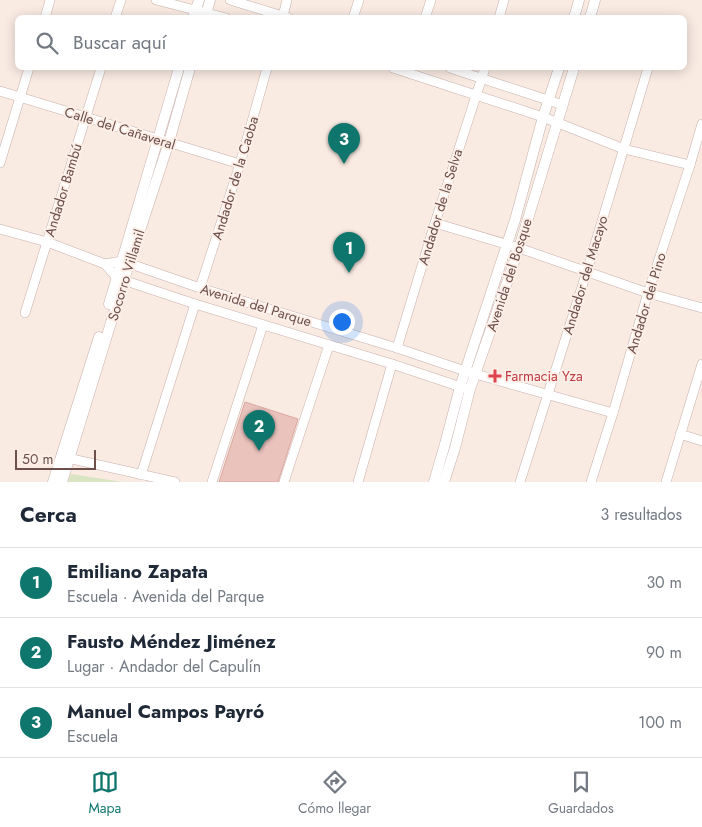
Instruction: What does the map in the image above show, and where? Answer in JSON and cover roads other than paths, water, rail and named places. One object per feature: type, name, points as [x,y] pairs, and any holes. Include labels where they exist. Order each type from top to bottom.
[{"type":"street","points":[[46,15],[50,0]]},
{"type":"street","points":[[117,15],[121,0]]},
{"type":"street","points":[[156,0],[196,9],[206,15],[210,0]]},
{"type":"street","points":[[230,0],[282,15]]},
{"type":"street","points":[[286,15],[287,0]]},
{"type":"street","points":[[354,15],[359,0]]},
{"type":"street","points":[[426,15],[430,0]]},
{"type":"street","points":[[500,15],[503,0]]},
{"type":"street","points":[[575,15],[580,0]]},
{"type":"street","points":[[591,15],[595,0]]},
{"type":"street","points":[[0,163],[28,70]]},
{"type":"street","name":"Andador Bambú","points":[[25,313],[100,70]]},
{"type":"street","name":"Socorro Villamil","points":[[62,482],[65,457],[100,336],[125,262],[178,70]]},
{"type":"street","name":"Socorro Villamil","points":[[125,262],[169,142],[189,70]]},
{"type":"street","name":"Andador de la Caoba","points":[[200,288],[240,164],[266,70]]},
{"type":"street","points":[[410,70],[557,122],[624,149],[690,165]]},
{"type":"street","points":[[456,70],[563,105]]},
{"type":"street","name":"Andador de la Selva","points":[[397,348],[483,70]]},
{"type":"street","name":"Avenida del Bosque","points":[[444,482],[455,448],[465,388],[465,371],[515,220],[543,117],[558,70]]},
{"type":"street","name":"Avenida del Bosque","points":[[434,482],[465,388],[476,374],[519,248],[573,70]]},
{"type":"street","name":"Andador del Macayo","points":[[520,482],[587,271],[647,70]]},
{"type":"street","name":"Calle del Cañaveral","points":[[0,91],[240,164]]},
{"type":"street","name":"Andador del Pino","points":[[591,482],[648,293],[702,124]]},
{"type":"street","points":[[435,223],[519,248],[648,293],[702,308]]},
{"type":"street","points":[[0,229],[47,242],[105,264],[120,279]]},
{"type":"street","points":[[105,264],[125,262]]},
{"type":"street","name":"Avenida del Parque","points":[[125,262],[200,288],[397,348],[465,371],[613,412]]},
{"type":"street","name":"Avenida del Parque","points":[[120,279],[465,388]]},
{"type":"street","points":[[141,475],[195,304]]},
{"type":"street","points":[[212,482],[262,325]]},
{"type":"street","points":[[284,482],[329,345]]},
{"type":"street","points":[[358,482],[392,364]]},
{"type":"street","points":[[666,482],[702,364]]},
{"type":"street","points":[[680,434],[702,441]]},
{"type":"street","points":[[65,457],[175,482]]},
{"type":"street","name":"Socorro Villamil","points":[[52,482],[65,457]]},
{"type":"place","name":"Manuel Campos Payró","points":[[344,164]]},
{"type":"place","name":"Emiliano Zapata","points":[[349,273]]},
{"type":"place","name":"Farmacia Yza","points":[[495,376]]},
{"type":"place","name":"Fausto Méndez Jiménez","points":[[259,451]]}]
